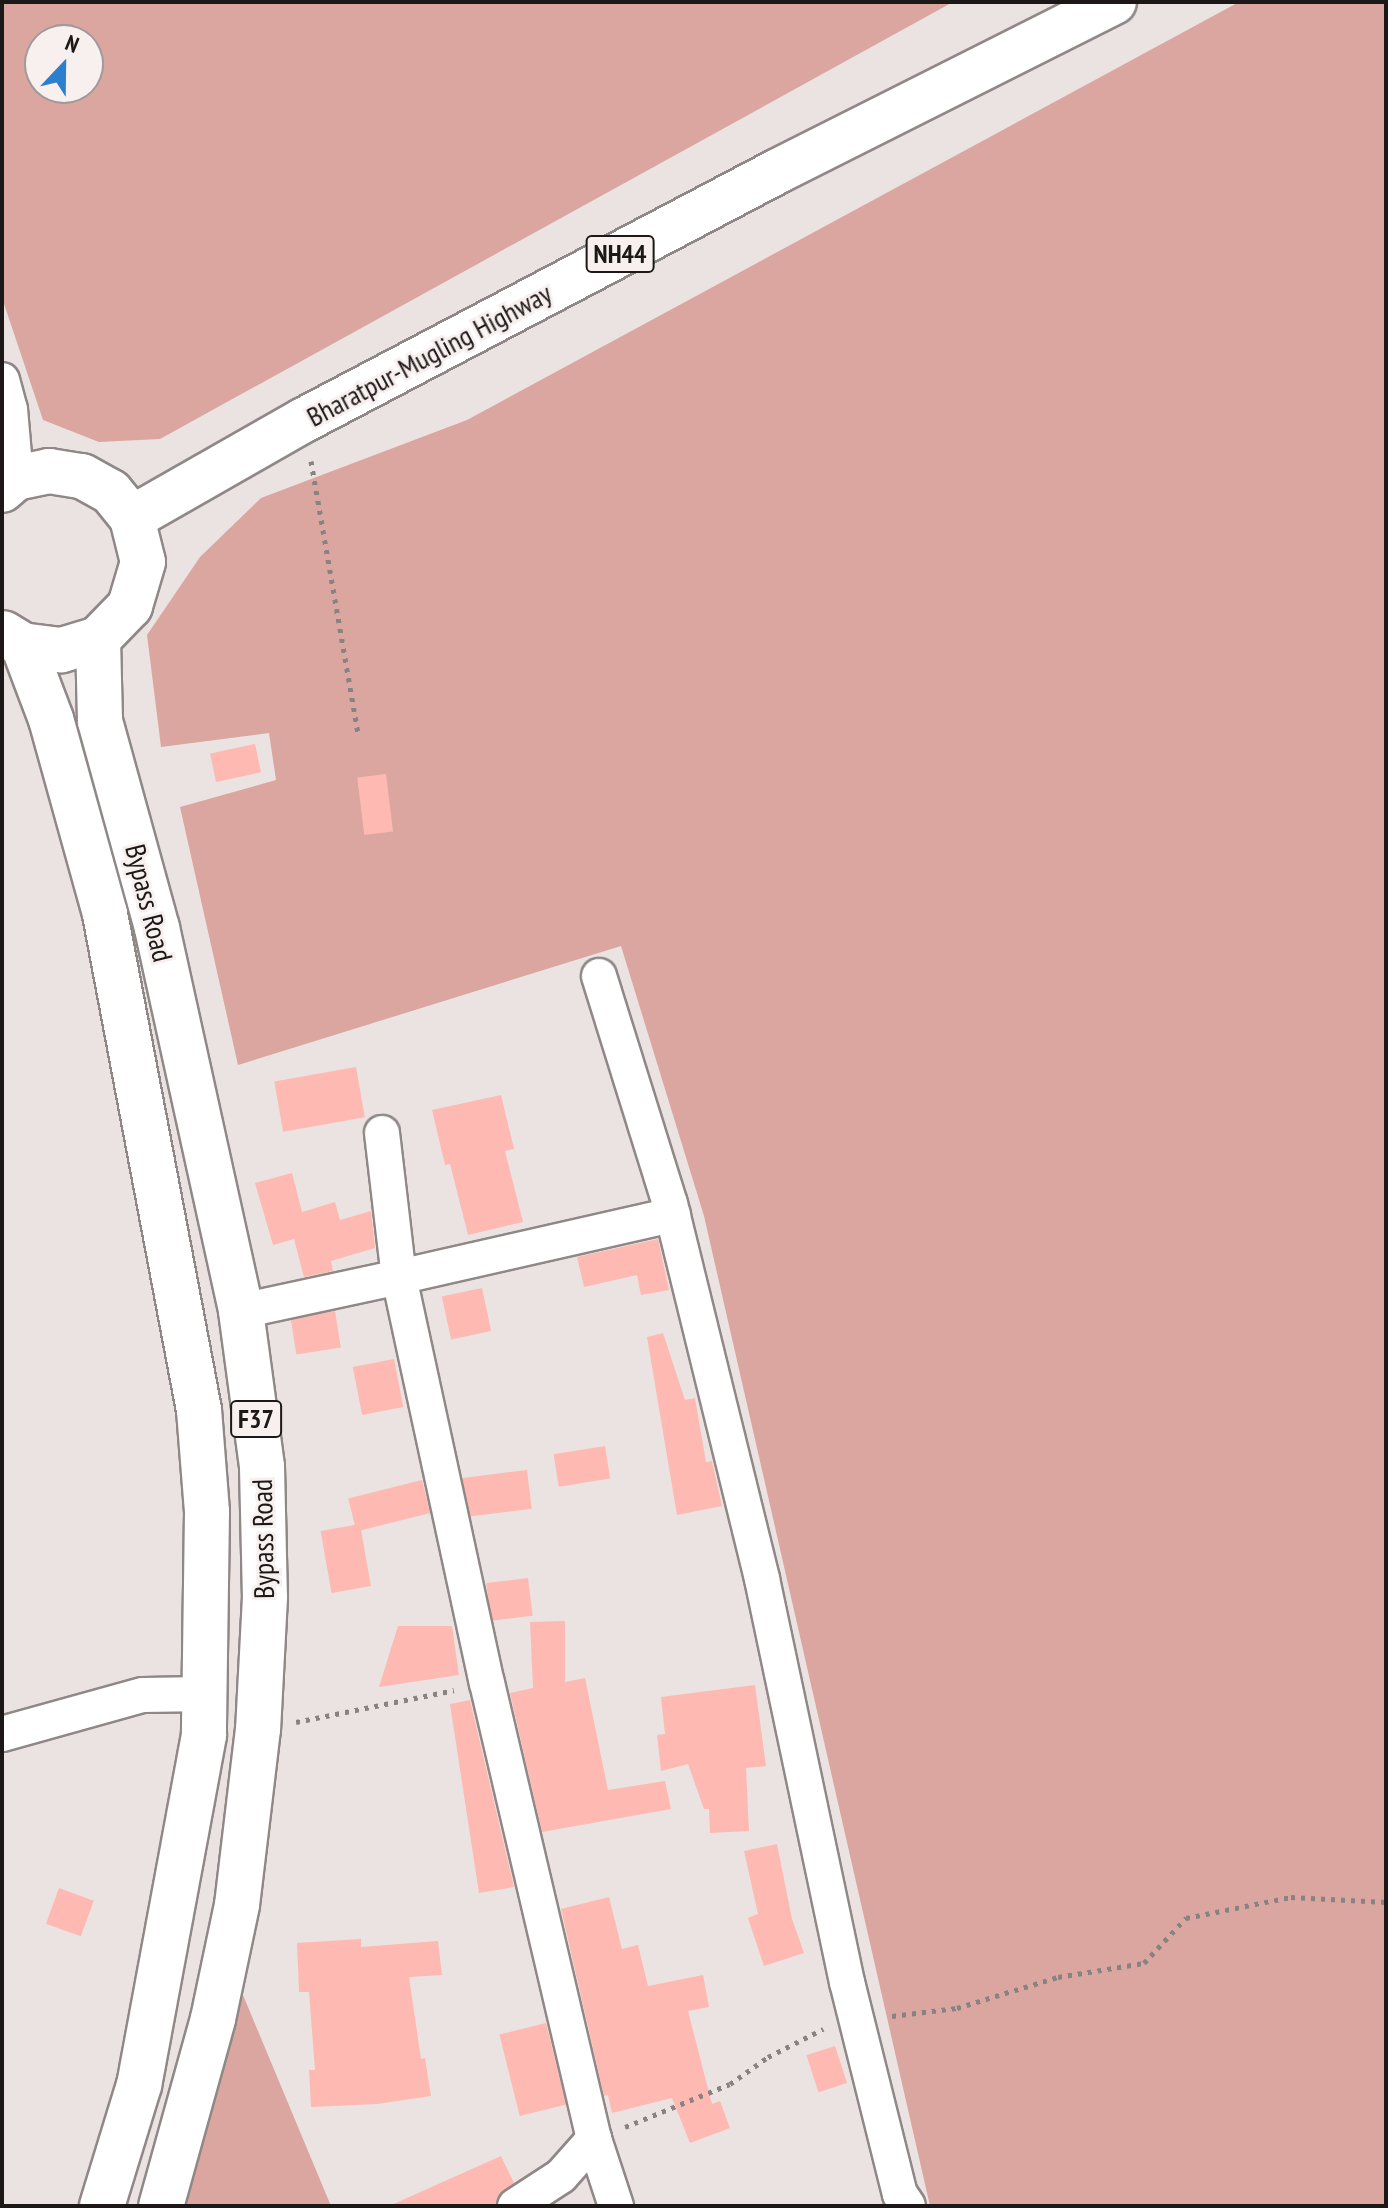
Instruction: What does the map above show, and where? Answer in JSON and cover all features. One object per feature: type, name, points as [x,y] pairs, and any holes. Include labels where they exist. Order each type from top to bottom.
[{"type":"highway","name":"Bharatpur-Mugling Highway","points":[[132,518],[304,420],[778,171],[1114,2]]},
{"type":"highway","points":[[9,484],[49,471],[82,476],[111,492],[132,518],[143,562],[130,606],[98,639],[61,650],[12,639]]},
{"type":"highway","name":"Bypass Road","points":[[12,639],[51,719],[105,914],[199,1410],[207,1512],[205,1715],[139,2085],[102,2206]]},
{"type":"highway","name":"Bypass Road","points":[[98,639],[100,721],[157,928],[241,1311],[262,1467],[265,1597],[258,1729],[237,1905],[213,2019],[161,2206]]},
{"type":"highway","points":[[205,1715],[258,1729]]},
{"type":"street","points":[[2,380],[10,409],[9,484]]},
{"type":"street","points":[[599,976],[673,1215],[762,1579],[856,2020],[900,2194],[908,2206]]},
{"type":"street","points":[[382,1133],[399,1277],[487,1683],[594,2139],[616,2206]]},
{"type":"street","points":[[241,1311],[673,1215]]},
{"type":"street","points":[[2,1734],[143,1695],[205,1715]]},
{"type":"street","points":[[515,2206],[561,2176],[594,2139]]},
{"type":"path","points":[[304,420],[358,734]]},
{"type":"path","points":[[258,1729],[487,1683]]},
{"type":"path","points":[[594,2139],[730,2084],[768,2057],[828,2027],[856,2020],[957,2008],[1058,1977],[1144,1963],[1186,1918],[1291,1897],[1386,1902]]},
{"type":"shaded area","points":[[2,2],[953,2],[160,439],[99,442],[43,420],[2,298]]},
{"type":"shaded area","points":[[1239,2],[1386,2],[1386,2206],[930,2206],[704,1216],[621,946],[238,1065],[180,807],[276,780],[269,733],[161,747],[147,635],[200,557],[261,498],[467,420]]},
{"type":"shaded area","points":[[243,1995],[331,2206],[179,2206]]},
{"type":"building","points":[[255,744],[261,772],[216,782],[210,754]]},
{"type":"building","points":[[386,774],[393,832],[364,835],[357,778]]},
{"type":"building","points":[[356,1067],[365,1117],[283,1132],[274,1081]]},
{"type":"building","points":[[501,1095],[514,1149],[505,1151],[523,1222],[468,1235],[450,1164],[445,1165],[432,1110]]},
{"type":"building","points":[[292,1173],[302,1212],[335,1202],[340,1220],[371,1211],[375,1248],[331,1261],[333,1271],[304,1277],[294,1239],[273,1245],[255,1183]]},
{"type":"building","points":[[658,1239],[669,1290],[641,1295],[637,1275],[584,1287],[577,1257]]},
{"type":"building","points":[[482,1288],[491,1331],[451,1340],[442,1297]]},
{"type":"building","points":[[335,1311],[341,1348],[296,1355],[291,1318]]},
{"type":"building","points":[[663,1333],[685,1400],[695,1398],[706,1462],[712,1461],[722,1506],[677,1515],[647,1337]]},
{"type":"building","points":[[394,1359],[403,1407],[362,1415],[353,1367]]},
{"type":"building","points":[[605,1446],[610,1479],[559,1487],[554,1454]]},
{"type":"building","points":[[527,1470],[532,1509],[467,1517],[462,1478]]},
{"type":"building","points":[[422,1480],[430,1513],[356,1531],[348,1498]]},
{"type":"building","points":[[360,1524],[371,1586],[332,1593],[321,1531]]},
{"type":"building","points":[[528,1578],[533,1616],[491,1621],[486,1583]]},
{"type":"building","points":[[565,1621],[565,1682],[585,1678],[608,1790],[665,1781],[671,1809],[542,1832],[510,1693],[533,1688],[530,1622]]},
{"type":"building","points":[[398,1626],[452,1626],[459,1675],[379,1687]]},
{"type":"building","points":[[755,1685],[766,1766],[746,1768],[749,1831],[710,1833],[709,1809],[704,1809],[688,1764],[661,1771],[657,1735],[665,1734],[661,1697]]},
{"type":"building","points":[[470,1700],[514,1887],[479,1893],[450,1704]]},
{"type":"building","points":[[777,1844],[792,1919],[804,1953],[764,1966],[748,1918],[758,1914],[744,1851]]},
{"type":"building","points":[[59,1888],[94,1901],[81,1936],[46,1924]]},
{"type":"building","points":[[609,1897],[622,1949],[638,1945],[648,1986],[703,1975],[709,2007],[688,2011],[712,2104],[720,2101],[730,2128],[690,2143],[672,2098],[612,2113],[608,2095],[604,2096],[561,1909]]},
{"type":"building","points":[[361,1939],[361,1947],[438,1941],[442,1975],[409,1977],[421,2059],[425,2058],[431,2096],[377,2104],[311,2107],[309,2070],[315,2070],[309,1992],[299,1992],[297,1943]]},
{"type":"building","points":[[546,2023],[566,2105],[520,2116],[499,2035]]},
{"type":"building","points":[[835,2046],[847,2083],[819,2092],[806,2055]]},
{"type":"building","points":[[501,2156],[514,2183],[498,2196],[495,2206],[389,2206]]}]
